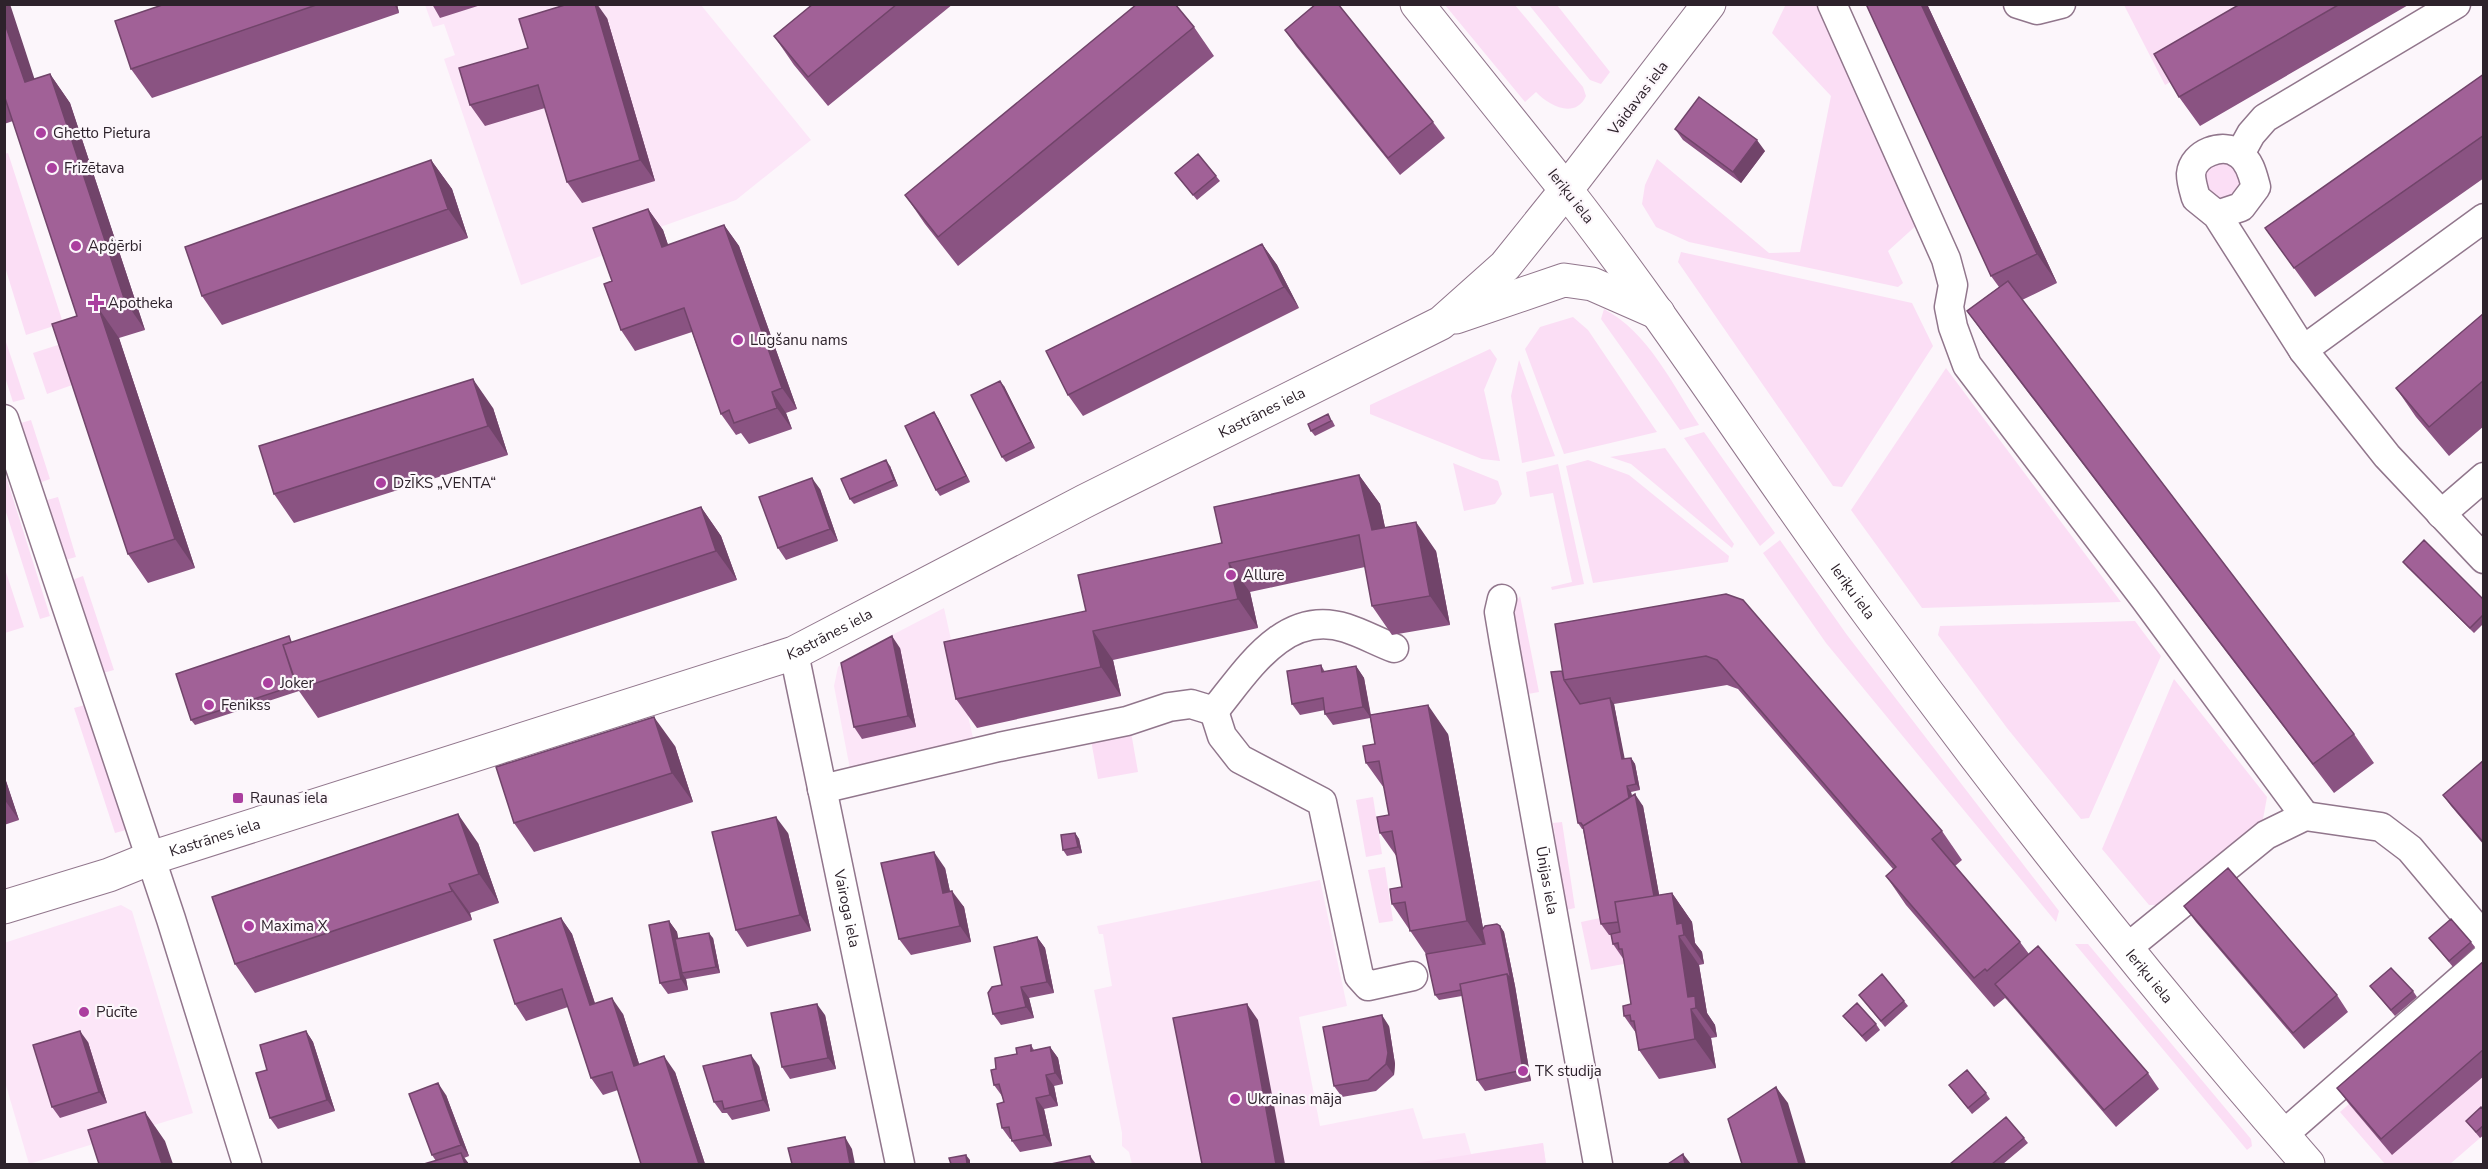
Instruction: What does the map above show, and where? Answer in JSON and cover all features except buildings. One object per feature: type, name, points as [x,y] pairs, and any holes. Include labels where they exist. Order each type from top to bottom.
[{"type":"street","name":"Ieriķu iela","points":[[1417,4],[1566,190],[1658,313],[1864,608],[1977,761],[2127,948],[2308,1164]]},
{"type":"street","name":"Vaidavas iela","points":[[1566,190],[1709,4]]},
{"type":"street","points":[[1832,4],[1946,259],[1953,285],[1949,307],[1953,327],[1967,365],[2145,599],[2305,816]]},
{"type":"street","points":[[2018,4],[2037,10],[2061,4]]},
{"type":"street","points":[[2240,154],[2251,134],[2265,118],[2456,4]]},
{"type":"street","points":[[2217,215],[2241,207],[2256,187],[2250,168],[2240,154],[2222,148],[2208,152],[2196,162],[2192,174],[2196,198],[2217,215],[2302,350],[2386,456],[2484,559]]},
{"type":"street","name":"Kastrānes iela","points":[[4,907],[110,875],[151,858],[794,653],[1085,501],[1441,323],[1505,266],[1566,190]]},
{"type":"street","points":[[2302,350],[2484,218]]},
{"type":"street","points":[[1441,323],[1564,280],[1592,284],[1658,313]]},
{"type":"street","points":[[4,419],[151,858],[247,1164]]},
{"type":"street","points":[[2441,514],[2484,477]]},
{"type":"street","name":"Ūnijas iela","points":[[1502,599],[1499,612],[1504,642],[1598,1164]]},
{"type":"street","points":[[1214,711],[1259,654],[1294,629],[1315,625],[1344,627],[1394,648]]},
{"type":"street","name":"Vairoga iela","points":[[794,653],[900,1164]]},
{"type":"street","points":[[822,789],[999,747],[1127,721],[1169,707],[1191,704],[1214,711]]},
{"type":"street","points":[[1214,711],[1222,736],[1240,759],[1322,802],[1359,976],[1368,986],[1413,976]]},
{"type":"street","points":[[2127,948],[2266,835],[2305,816],[2381,827],[2410,849],[2484,937]]},
{"type":"street","points":[[2283,1135],[2484,959]]},
{"type":"shaded area","points":[[1786,4],[1820,5],[1919,223],[1888,251],[1903,283],[1898,287],[1689,242],[1656,227],[1642,204],[1645,185],[1657,159],[1769,253],[1800,252],[1831,96],[1772,33]]},
{"type":"shaded area","points":[[425,5],[701,5],[811,140],[736,200],[607,246],[609,253],[521,285],[444,59],[455,55],[444,24],[433,27]]},
{"type":"shaded area","points":[[1445,5],[1515,5],[1583,87],[1586,96],[1581,103],[1569,109],[1554,105],[1536,92],[1525,102]]},
{"type":"shaded area","points":[[1529,5],[1557,5],[1610,72],[1601,84],[1590,80]]},
{"type":"shaded area","points":[[2124,5],[2304,5],[2165,85]]},
{"type":"shaded area","points":[[8,153],[63,323],[26,335],[5,267],[4,154]]},
{"type":"shaded area","points":[[2212,160],[2228,164],[2237,174],[2243,185],[2235,200],[2218,203],[2204,194],[2201,172]]},
{"type":"shaded area","points":[[1681,252],[1912,303],[1933,346],[1842,487],[1833,486],[1678,262]]},
{"type":"shaded area","points":[[1604,309],[1620,319],[1647,345],[1699,425],[1680,430],[1601,319]]},
{"type":"shaded area","points":[[1573,317],[1588,330],[1657,432],[1564,454],[1525,349],[1540,327]]},
{"type":"shaded area","points":[[4,336],[25,399],[13,402],[5,377]]},
{"type":"shaded area","points":[[61,344],[75,384],[47,394],[33,353]]},
{"type":"shaded area","points":[[1490,349],[1497,359],[1484,390],[1500,461],[1482,459],[1370,414],[1370,405]]},
{"type":"shaded area","points":[[1519,360],[1555,456],[1522,463],[1511,396]]},
{"type":"shaded area","points":[[1946,368],[2121,602],[1922,608],[1851,510]]},
{"type":"shaded area","points":[[31,420],[50,479],[39,483],[21,423]]},
{"type":"shaded area","points":[[1704,432],[1775,533],[1760,546],[1684,438]]},
{"type":"shaded area","points":[[1665,448],[1734,544],[1732,548],[1631,464],[1610,457]]},
{"type":"shaded area","points":[[1588,460],[1629,475],[1729,556],[1728,562],[1593,583],[1566,466]]},
{"type":"shaded area","points":[[1453,463],[1498,481],[1502,494],[1495,504],[1464,511]]},
{"type":"shaded area","points":[[1558,464],[1584,584],[1552,590],[1551,587],[1572,582],[1553,493],[1530,497],[1526,472]]},
{"type":"shaded area","points":[[5,473],[50,616],[40,619],[5,509]]},
{"type":"shaded area","points":[[58,497],[76,557],[65,560],[47,500]]},
{"type":"shaded area","points":[[1780,540],[1847,635],[2059,911],[2056,922],[1826,643],[1763,553]]},
{"type":"shaded area","points":[[4,566],[24,627],[5,633],[4,633]]},
{"type":"shaded area","points":[[83,576],[114,670],[103,673],[72,580]]},
{"type":"shaded area","points":[[1520,596],[1539,692],[1528,694],[1511,610]]},
{"type":"shaded area","points":[[944,608],[975,747],[851,774],[834,686],[838,667],[848,658]]},
{"type":"shaded area","points":[[2135,621],[2161,656],[2089,818],[2081,819],[2007,728],[1938,635],[1940,626]]},
{"type":"shaded area","points":[[2174,679],[2267,797],[2263,819],[2161,905],[2149,905],[2102,849]]},
{"type":"shaded area","points":[[85,705],[126,830],[115,833],[74,708]]},
{"type":"shaded area","points":[[1131,732],[1138,772],[1098,779],[1091,740]]},
{"type":"shaded area","points":[[1373,797],[1382,854],[1366,857],[1356,800]]},
{"type":"shaded area","points":[[1562,822],[1575,908],[1566,910],[1553,823]]},
{"type":"shaded area","points":[[1385,867],[1393,921],[1379,923],[1368,870]]},
{"type":"shaded area","points":[[1320,880],[1347,1006],[1299,1017],[1320,1126],[1413,1108],[1423,1139],[1465,1133],[1471,1154],[1543,1143],[1546,1164],[1132,1164],[1129,1152],[1122,1146],[1122,1133],[1094,990],[1112,986],[1103,934],[1099,934],[1097,926]]},
{"type":"shaded area","name":"Pūcīte","points":[[121,905],[132,911],[193,1113],[29,1164],[5,1082],[4,943]]},
{"type":"shaded area","points":[[1605,917],[1635,931],[1640,961],[1591,970],[1581,922]]},
{"type":"shaded area","points":[[2075,944],[2088,944],[2251,1139],[2252,1146],[2247,1150]]},
{"type":"shaded area","points":[[2483,1076],[2483,1115],[2470,1127],[2480,1138],[2450,1164],[2385,1164],[2340,1112],[2349,1104]]},
{"type":"shaded area","points":[[1543,1143],[1546,1164],[1409,1164]]},
{"type":"place","name":"Ghetto Pietura","points":[[41,133]]},
{"type":"place","name":"Frizētava","points":[[52,168]]},
{"type":"place","name":"Apģērbi","points":[[76,246]]},
{"type":"place","name":"Apotheka","points":[[96,303]]},
{"type":"place","name":"Lūgšanu nams","points":[[738,340]]},
{"type":"place","name":"DzĪKS „VENTA“","points":[[381,483]]},
{"type":"place","name":"Allure","points":[[1231,575]]},
{"type":"place","name":"Joker","points":[[268,683]]},
{"type":"place","name":"Fenikss","points":[[209,705]]},
{"type":"place","name":"Raunas iela","points":[[238,798]]},
{"type":"place","name":"Maxima X","points":[[249,926]]},
{"type":"place","name":"Pūcīte","points":[[84,1012]]},
{"type":"place","name":"TK studija","points":[[1523,1071]]},
{"type":"place","name":"Ukrainas māja","points":[[1235,1099]]}]
